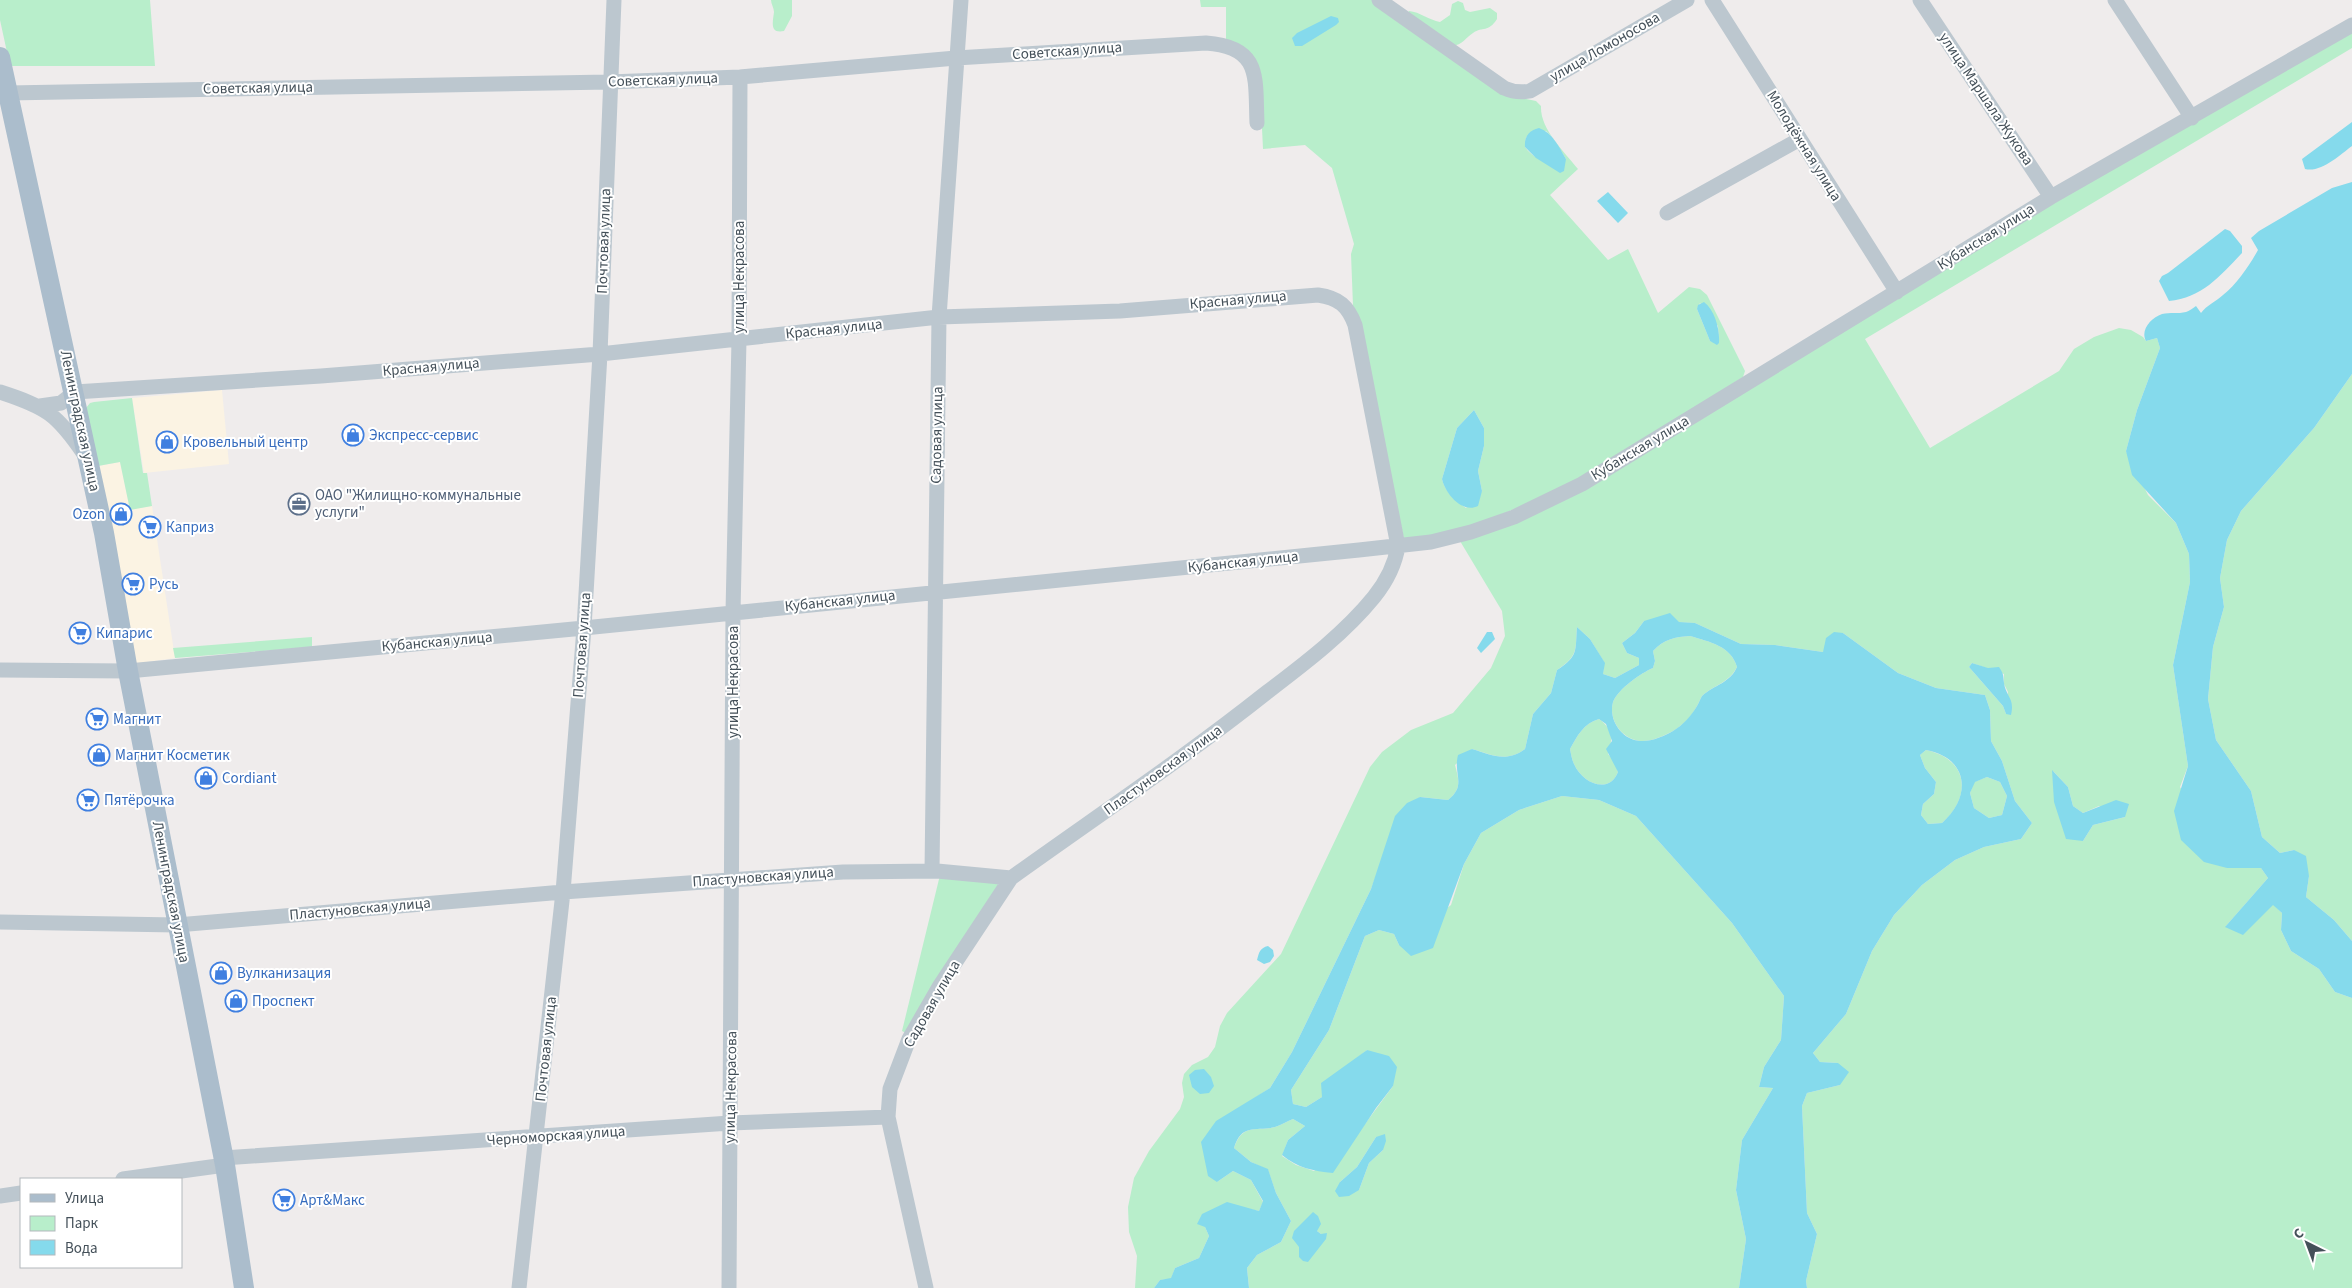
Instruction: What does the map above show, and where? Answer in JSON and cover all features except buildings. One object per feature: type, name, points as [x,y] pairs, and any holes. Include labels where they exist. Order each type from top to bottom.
[{"type":"main road","name":"Ленинградская улица","points":[[0,57],[89,460],[128,671],[224,1162],[244,1288]]},
{"type":"street","name":"Почтовая улица","points":[[519,1288],[563,892],[584,628],[600,354],[609,82],[614,0]]},
{"type":"street","name":"Садовая улица","points":[[932,871],[939,317],[961,0]]},
{"type":"street","name":"улица Ломоносова","points":[[1379,0],[1511,92],[1530,91],[1687,0]]},
{"type":"street","name":"улица Маршала Жукова","points":[[1920,0],[2051,198]]},
{"type":"street","points":[[2115,0],[2192,118]]},
{"type":"street","name":"Молодёжная улица","points":[[1718,2],[1800,138],[1897,292]]},
{"type":"street","name":"Кубанская улица","points":[[0,670],[128,671],[584,628],[1398,546],[1432,542],[1471,532],[1514,517],[1556,498],[2051,198],[2352,25]]},
{"type":"street","name":"Советская улица","points":[[8,93],[609,82],[740,77],[956,58],[1192,43],[1228,46],[1243,53],[1250,62],[1255,82],[1257,123]]},
{"type":"street","name":"улица Некрасова","points":[[729,1288],[733,879],[733,612],[739,340],[740,77]]},
{"type":"street","points":[[1667,214],[1800,138]]},
{"type":"street","name":"Красная улица","points":[[74,392],[330,376],[600,354],[939,317],[1120,311],[1309,294],[1337,299],[1347,309],[1355,325],[1398,546]]},
{"type":"street","points":[[0,392],[40,406],[60,421],[89,460]]},
{"type":"street","points":[[40,406],[61,403],[74,392]]},
{"type":"street","name":"Пластуновская улица","points":[[0,922],[177,925],[563,892],[843,872],[932,871],[1011,878],[1233,719],[1339,633],[1364,609],[1382,586],[1394,562],[1398,546]]},
{"type":"street","name":"Садовая улица","points":[[926,1288],[888,1117],[890,1089],[909,1039],[939,987],[1011,878]]},
{"type":"street","name":"Черноморская улица","points":[[129,1178],[224,1162],[730,1123],[888,1117]]},
{"type":"street","points":[[0,1196],[20,1193]]},
{"type":"shaded area","points":[[222,390],[229,464],[144,473],[132,398]]},
{"type":"shaded area","points":[[120,462],[130,509],[152,506],[175,658],[133,664],[98,466]]},
{"type":"green space","points":[[0,0],[150,0],[155,66],[10,66],[0,20]]},
{"type":"green space","points":[[771,0],[792,0],[792,16],[784,31],[776,31],[774,29],[774,10]]},
{"type":"green space","points":[[1200,0],[1373,0],[1516,97],[1536,101],[1541,106],[1544,123],[1553,138],[1546,131],[1526,137],[1525,147],[1534,156],[1543,160],[1566,159],[1553,139],[1578,169],[1550,195],[1608,260],[1628,249],[1658,313],[1689,287],[1700,289],[1707,295],[1745,371],[1743,377],[1635,446],[1560,488],[1482,522],[1437,535],[1404,539],[1353,306],[1351,254],[1354,244],[1332,168],[1305,145],[1263,149],[1260,87],[1226,42],[1226,7],[1201,7]],"holes":[[[1700,303],[1718,326],[1719,343],[1710,341],[1697,309]],[[1474,410],[1484,428],[1484,446],[1478,471],[1482,491],[1466,508],[1448,492],[1442,479],[1457,428]]]},
{"type":"green space","points":[[1458,1],[1463,3],[1465,10],[1470,12],[1490,8],[1497,13],[1497,19],[1488,28],[1477,31],[1461,43],[1452,46],[1407,15],[1409,11],[1440,22],[1450,15],[1452,4]]},
{"type":"green space","points":[[2352,31],[2352,48],[1865,339],[1930,448],[2059,371],[2074,349],[2094,337],[2119,328],[2131,330],[2146,341],[2157,338],[2160,348],[2137,410],[2126,451],[2148,495],[2176,523],[2189,554],[2190,582],[2173,665],[2188,766],[2180,787],[2227,868],[2261,868],[2268,878],[2226,926],[2243,934],[2273,904],[2282,913],[2281,930],[2291,951],[2319,969],[2335,992],[2352,998],[2352,1288],[1807,1288],[1806,1281],[1817,1234],[1807,1213],[1802,1106],[1807,1093],[1840,1085],[1838,1063],[1820,1062],[1813,1053],[1846,1014],[1872,951],[1894,915],[1922,885],[1955,860],[1984,847],[2021,839],[2032,823],[2015,801],[2002,761],[1991,741],[1990,710],[1985,695],[1936,688],[1898,673],[1843,633],[1823,652],[1775,645],[1741,644],[1695,623],[1644,621],[1635,633],[1622,643],[1627,653],[1639,658],[1639,665],[1615,678],[1603,674],[1604,662],[1590,639],[1577,627],[1575,652],[1557,670],[1551,693],[1533,714],[1525,749],[1512,756],[1505,757],[1472,749],[1455,765],[1458,784],[1456,792],[1448,800],[1420,797],[1384,854],[1371,889],[1292,1052],[1270,1088],[1244,1105],[1217,1182],[1233,1171],[1251,1180],[1263,1202],[1259,1211],[1244,1208],[1205,1227],[1209,1236],[1199,1258],[1175,1268],[1171,1279],[1160,1280],[1154,1288],[1135,1288],[1137,1256],[1129,1232],[1128,1207],[1134,1178],[1149,1151],[1180,1109],[1184,1097],[1182,1083],[1184,1074],[1192,1065],[1208,1057],[1215,1047],[1220,1026],[1227,1013],[1281,954],[1370,767],[1382,752],[1411,730],[1453,713],[1491,668],[1505,636],[1502,611],[1460,541],[1503,528],[2054,202]],"holes":[[[1972,663],[2004,674],[2004,684],[2008,692],[2006,714],[2003,706],[1969,667]],[[2053,771],[2068,787],[2073,806],[2083,813],[2099,806],[2125,817],[2093,825],[2083,841]]]},
{"type":"green space","points":[[2352,374],[2352,941],[2334,920],[2306,897],[2309,876],[2294,850],[2280,853],[2262,837],[2251,791],[2216,740],[2208,699],[2213,647],[2224,607],[2220,578],[2227,540],[2241,511],[2314,428]]},
{"type":"green space","points":[[132,398],[143,473],[147,473],[152,506],[130,510],[120,462],[98,466],[86,408],[90,403],[94,402]]},
{"type":"green space","points":[[1690,636],[1719,646],[1730,654],[1737,667],[1734,672],[1726,680],[1702,696],[1695,710],[1673,731],[1648,741],[1627,737],[1618,728],[1613,715],[1613,702],[1616,697],[1630,682],[1653,668],[1655,661],[1653,651],[1657,647],[1670,639]]},
{"type":"green space","points":[[312,637],[312,647],[175,658],[173,648]]},
{"type":"green space","points":[[1599,719],[1607,727],[1611,735],[1608,754],[1615,762],[1618,772],[1614,779],[1602,785],[1589,781],[1578,771],[1572,759],[1570,749],[1585,727]]},
{"type":"green space","points":[[1926,750],[1940,755],[1951,762],[1958,770],[1961,780],[1958,802],[1952,813],[1942,823],[1928,824],[1921,815],[1923,804],[1934,794],[1936,782],[1925,768],[1920,755]]},
{"type":"green space","points":[[1987,777],[2000,782],[2007,796],[2002,815],[1989,818],[1974,808],[1970,793],[1974,782]]},
{"type":"green space","points":[[1562,796],[1599,800],[1636,816],[1732,923],[1784,996],[1781,1040],[1764,1067],[1759,1087],[1773,1088],[1742,1140],[1736,1190],[1746,1239],[1739,1288],[1249,1288],[1247,1268],[1257,1255],[1281,1242],[1291,1221],[1276,1193],[1268,1170],[1251,1162],[1234,1148],[1238,1140],[1246,1131],[1275,1127],[1293,1119],[1305,1126],[1288,1140],[1282,1156],[1296,1165],[1314,1171],[1354,1139],[1393,1086],[1367,1050],[1346,1067],[1322,1097],[1306,1107],[1293,1104],[1291,1090],[1329,1030],[1365,936],[1379,930],[1394,934],[1399,945],[1451,905],[1464,864],[1481,833],[1519,810]],"holes":[[[1376,1137],[1383,1150],[1369,1163],[1359,1190],[1340,1182],[1357,1167]],[[1317,1231],[1321,1234],[1299,1257],[1299,1247]]]},
{"type":"green space","points":[[940,875],[999,883],[908,1034],[902,1031]]},
{"type":"water","points":[[1331,16],[1338,18],[1339,22],[1336,25],[1302,46],[1295,46],[1292,38],[1297,33]]},
{"type":"water","points":[[2352,122],[2352,146],[2324,166],[2311,170],[2305,169],[2302,159]]},
{"type":"water","points":[[1539,128],[1552,137],[1561,150],[1566,159],[1564,171],[1560,173],[1536,158],[1525,147],[1525,140],[1528,134],[1532,130]]},
{"type":"water","points":[[2352,182],[2352,374],[2314,428],[2241,511],[2227,540],[2220,578],[2224,607],[2213,647],[2208,699],[2216,740],[2251,791],[2262,837],[2280,853],[2294,850],[2306,856],[2309,876],[2306,897],[2334,920],[2352,941],[2352,998],[2335,992],[2319,969],[2291,951],[2281,930],[2282,913],[2273,905],[2243,935],[2225,927],[2268,878],[2261,868],[2227,868],[2204,862],[2181,840],[2174,811],[2188,766],[2173,665],[2190,582],[2189,554],[2176,523],[2132,475],[2126,451],[2137,410],[2160,348],[2157,338],[2146,341],[2144,333],[2151,321],[2162,314],[2186,312],[2196,306],[2201,313],[2228,291],[2247,268],[2258,250],[2251,238],[2259,231],[2332,188]]},
{"type":"water","points":[[1608,192],[1628,213],[1618,223],[1597,201]]},
{"type":"water","points":[[2225,229],[2230,231],[2242,246],[2242,253],[2218,278],[2201,291],[2181,299],[2169,301],[2159,281],[2162,276]]},
{"type":"water","points":[[1704,302],[1711,310],[1718,326],[1719,343],[1717,345],[1710,341],[1697,309],[1698,305]]},
{"type":"water","points":[[1474,410],[1484,428],[1484,446],[1478,471],[1482,491],[1478,506],[1472,508],[1460,505],[1455,501],[1450,496],[1442,479],[1457,428]]},
{"type":"water","points":[[1670,613],[1679,622],[1695,623],[1741,644],[1775,645],[1823,652],[1826,638],[1834,632],[1843,633],[1898,673],[1936,688],[1985,695],[1990,710],[1991,741],[2002,761],[2015,801],[2032,823],[2021,839],[1984,847],[1955,860],[1922,885],[1894,915],[1872,951],[1846,1014],[1813,1053],[1820,1062],[1838,1063],[1849,1072],[1840,1085],[1807,1093],[1802,1106],[1807,1213],[1817,1234],[1806,1281],[1807,1288],[1739,1288],[1746,1239],[1736,1190],[1742,1140],[1773,1088],[1759,1087],[1764,1067],[1781,1040],[1784,996],[1732,923],[1636,816],[1599,800],[1562,796],[1519,810],[1481,833],[1464,864],[1433,948],[1411,956],[1399,945],[1394,934],[1379,930],[1365,936],[1329,1030],[1291,1090],[1293,1104],[1306,1107],[1322,1097],[1321,1083],[1367,1050],[1389,1056],[1397,1067],[1393,1086],[1376,1108],[1333,1173],[1306,1168],[1282,1155],[1288,1140],[1305,1126],[1293,1119],[1275,1127],[1246,1131],[1241,1134],[1234,1148],[1251,1162],[1268,1169],[1276,1193],[1291,1221],[1281,1242],[1257,1255],[1247,1268],[1249,1288],[1154,1288],[1160,1280],[1171,1278],[1175,1268],[1199,1258],[1209,1236],[1205,1227],[1197,1224],[1202,1214],[1227,1202],[1259,1211],[1263,1201],[1251,1180],[1233,1171],[1217,1182],[1208,1176],[1201,1142],[1216,1121],[1270,1088],[1292,1052],[1371,889],[1395,816],[1407,803],[1420,797],[1448,800],[1454,795],[1458,784],[1458,755],[1472,749],[1505,757],[1512,756],[1525,749],[1533,714],[1551,693],[1557,670],[1569,661],[1575,652],[1577,627],[1590,639],[1605,663],[1603,674],[1615,678],[1639,665],[1639,658],[1627,653],[1622,643],[1635,633],[1644,621]],"holes":[[[1690,636],[1719,646],[1730,654],[1737,667],[1730,677],[1702,696],[1689,717],[1673,731],[1648,741],[1633,740],[1618,728],[1613,716],[1613,702],[1630,682],[1653,668],[1655,661],[1653,651],[1661,644],[1675,638]],[[1599,719],[1606,724],[1612,741],[1606,749],[1618,772],[1614,779],[1602,785],[1589,781],[1578,771],[1572,759],[1570,749],[1575,739],[1594,721]],[[1926,750],[1940,754],[1951,761],[1958,770],[1961,780],[1958,802],[1952,813],[1942,823],[1928,824],[1921,815],[1923,804],[1934,794],[1936,782],[1925,768],[1920,755]],[[1987,777],[2000,782],[2007,796],[2002,815],[1989,818],[1974,808],[1970,793],[1975,782]]]},
{"type":"water","points":[[1487,632],[1492,632],[1495,639],[1481,653],[1477,648]]},
{"type":"water","points":[[1972,663],[1988,668],[1999,667],[2003,673],[2005,688],[2012,705],[2011,715],[2006,714],[2003,706],[1969,667]]},
{"type":"water","points":[[2052,770],[2068,787],[2073,806],[2083,813],[2116,800],[2129,804],[2125,817],[2093,825],[2083,841],[2066,839],[2054,802]]},
{"type":"water","points":[[1268,946],[1273,950],[1274,956],[1270,962],[1264,964],[1257,960],[1258,955],[1263,948]]},
{"type":"water","points":[[1204,1069],[1211,1077],[1214,1086],[1209,1093],[1200,1094],[1192,1087],[1189,1075],[1195,1070]]},
{"type":"water","points":[[1385,1134],[1386,1141],[1383,1150],[1369,1163],[1359,1190],[1349,1196],[1339,1197],[1335,1191],[1340,1182],[1357,1167],[1376,1137]]},
{"type":"water","points":[[1313,1212],[1318,1216],[1321,1224],[1317,1231],[1321,1234],[1327,1233],[1326,1239],[1308,1262],[1303,1261],[1299,1257],[1299,1247],[1292,1238],[1294,1231]]},
{"type":"place","name":"Экспресс-сервис","points":[[353,435]]},
{"type":"place","name":"Кровельный центр","points":[[167,442]]},
{"type":"place","name":"ОАО \"Жилищно-коммунальные услуги\"","points":[[299,504]]},
{"type":"place","name":"Ozon","points":[[121,514]]},
{"type":"place","name":"Каприз","points":[[150,527]]},
{"type":"place","name":"Русь","points":[[133,584]]},
{"type":"place","name":"Кипарис","points":[[80,633]]},
{"type":"place","name":"Магнит","points":[[97,719]]},
{"type":"place","name":"Магнит Косметик","points":[[99,755]]},
{"type":"place","name":"Cordiant","points":[[206,778]]},
{"type":"place","name":"Пятёрочка","points":[[88,800]]},
{"type":"place","name":"Вулканизация","points":[[221,973]]},
{"type":"place","name":"Проспект","points":[[236,1001]]},
{"type":"place","name":"Арт&Макс","points":[[284,1200]]}]
